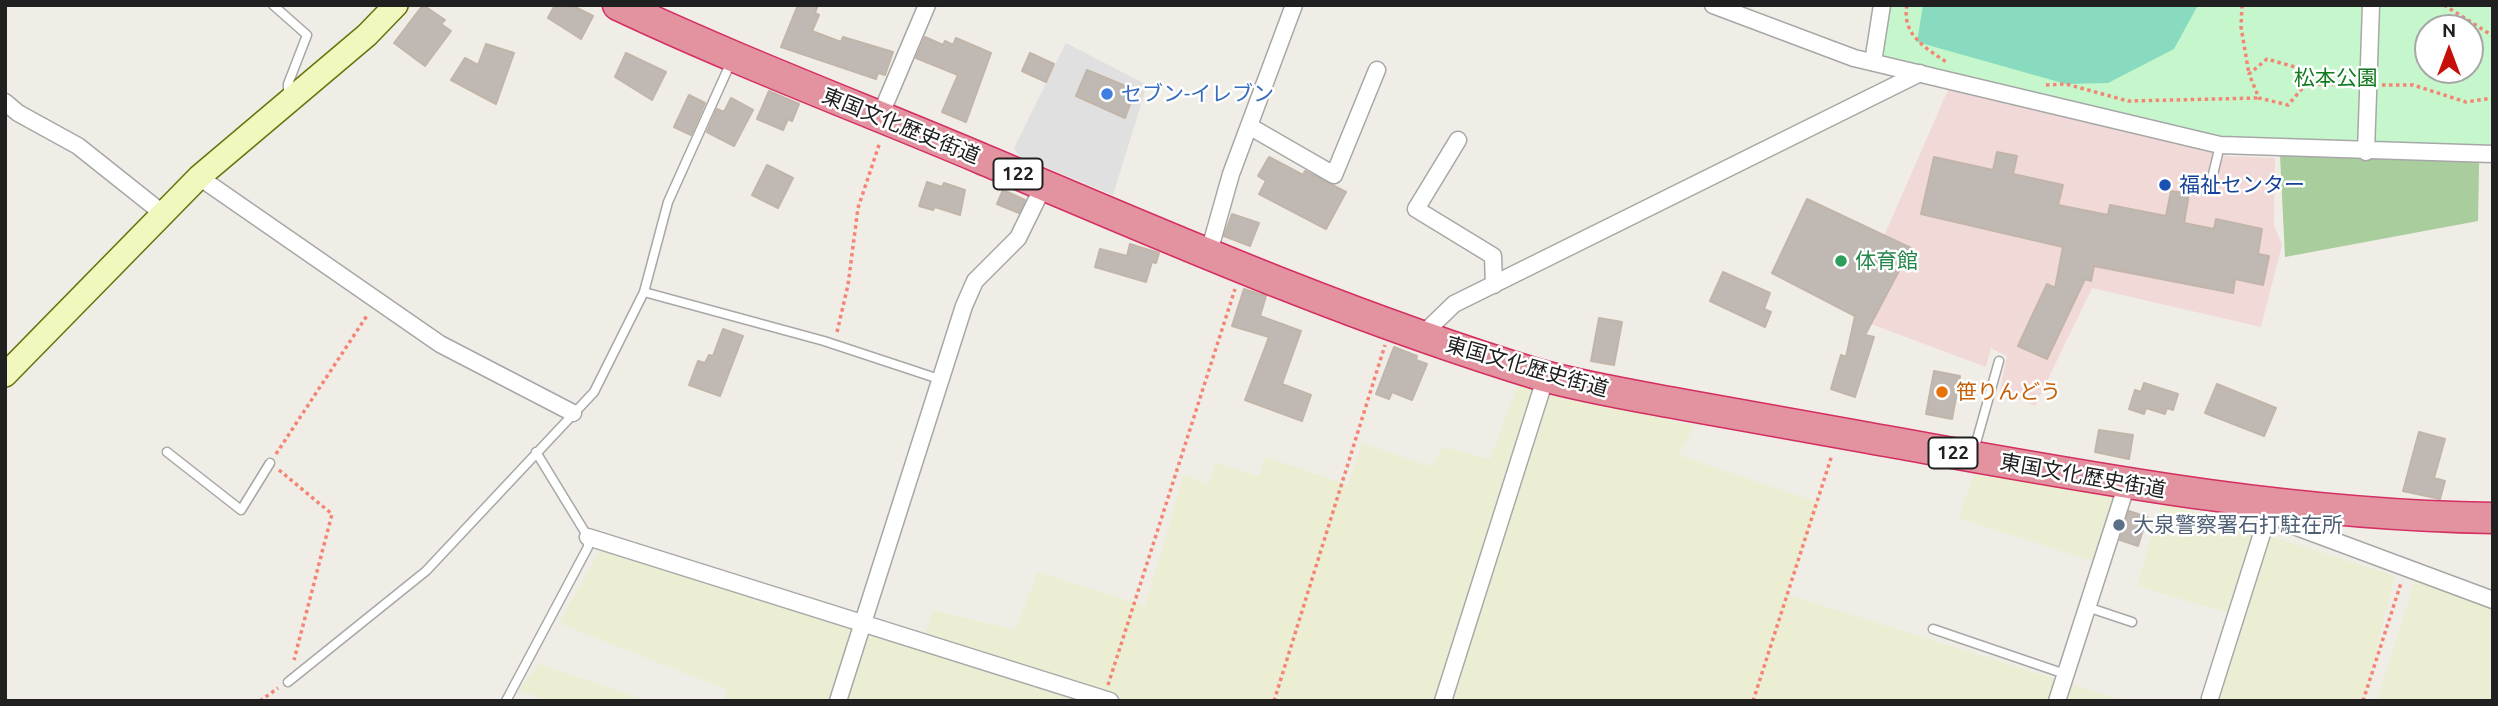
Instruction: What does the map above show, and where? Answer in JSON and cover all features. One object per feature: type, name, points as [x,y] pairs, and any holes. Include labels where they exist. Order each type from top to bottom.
[{"type":"highway","name":"東国文化歴史街道","points":[[618,5],[733,59],[884,117],[1242,267],[1421,337],[1546,376],[1839,433],[2127,484],[2271,505],[2410,517],[2493,518]]},
{"type":"street","points":[[5,375],[161,212],[288,100],[367,36],[396,5]]},
{"type":"street","points":[[884,117],[927,5]]},
{"type":"street","points":[[1209,252],[1231,174],[1294,5]]},
{"type":"street","points":[[1713,5],[1873,62],[2220,145],[2493,155]]},
{"type":"street","points":[[1873,62],[1882,5]]},
{"type":"street","points":[[2367,152],[2371,5]]},
{"type":"street","points":[[1249,126],[1334,175],[1377,70]]},
{"type":"street","points":[[1421,337],[1454,304],[1920,72]]},
{"type":"street","points":[[5,102],[18,113],[78,146],[161,212]]},
{"type":"street","points":[[1458,139],[1416,209],[1493,256],[1494,285]]},
{"type":"street","points":[[199,177],[440,344],[573,413]]},
{"type":"street","points":[[838,701],[939,379],[975,281],[1018,238],[1044,185]]},
{"type":"street","points":[[1443,701],[1546,376]]},
{"type":"street","points":[[2057,701],[2127,484]]},
{"type":"street","points":[[2271,505],[2286,523],[2493,600]]},
{"type":"street","points":[[2210,698],[2271,505]]},
{"type":"street","points":[[588,537],[1107,700]]},
{"type":"lane","points":[[273,5],[307,35],[288,84],[288,100]]},
{"type":"lane","points":[[288,682],[426,571],[594,392],[644,292],[668,202],[733,59]]},
{"type":"lane","points":[[2209,191],[2220,145]]},
{"type":"lane","points":[[644,292],[831,343],[939,379]]},
{"type":"lane","points":[[1972,456],[1999,361]]},
{"type":"lane","points":[[167,452],[241,510],[270,463]]},
{"type":"lane","points":[[506,701],[588,547],[588,537],[536,452]]},
{"type":"lane","points":[[2087,607],[2132,622]]},
{"type":"lane","points":[[1933,629],[2065,674]]},
{"type":"path","points":[[1907,5],[1905,16],[1917,42],[1957,69]]},
{"type":"path","points":[[2242,5],[2241,27],[2249,74],[2259,98]]},
{"type":"path","points":[[2444,5],[2493,36]]},
{"type":"path","points":[[2249,74],[2266,59],[2295,67],[2306,84]]},
{"type":"path","points":[[2040,86],[2066,84],[2129,101],[2259,98],[2288,104],[2306,84],[2361,85]]},
{"type":"path","points":[[2374,85],[2413,85],[2466,102],[2493,98]]},
{"type":"path","points":[[831,343],[841,326],[858,208],[884,117]]},
{"type":"path","points":[[1107,700],[1242,267]]},
{"type":"path","points":[[260,701],[288,682],[332,514],[270,463],[377,301]]},
{"type":"path","points":[[1273,701],[1391,325]]},
{"type":"path","points":[[1753,701],[1839,433]]},
{"type":"path","points":[[2363,701],[2406,568]]},
{"type":"shaded area","points":[[1066,43],[1147,85],[1113,195],[1019,156],[1014,148]]},
{"type":"shaded area","points":[[1948,90],[2226,156],[2275,158],[2274,225],[2282,245],[2261,327],[2092,288],[2035,406],[2000,390],[2007,356],[1991,348],[1986,367],[1871,324],[1772,273],[1807,199],[1884,236]]},
{"type":"green space","name":"松本公園","points":[[1888,5],[2493,5],[2493,152],[2220,145],[1878,63]]},
{"type":"green space","points":[[1923,5],[2198,5],[2174,49],[2108,83],[2066,84],[1917,42]]},
{"type":"green space","points":[[2480,115],[2478,221],[2285,257],[2280,155]]},
{"type":"green space","points":[[1519,382],[1694,426],[1679,455],[1819,503],[1786,594],[2125,701],[724,701],[727,690],[559,623],[602,547],[920,648],[933,610],[1015,630],[1038,572],[1145,606],[1184,475],[1209,484],[1215,462],[1258,476],[1266,457],[1348,485],[1362,443],[1432,467],[1443,447],[1490,459]]},
{"type":"green space","points":[[1975,472],[2118,495],[2096,562],[1958,518]]},
{"type":"green space","points":[[2162,501],[2395,576],[2363,701],[2215,701],[2245,618],[2137,586]]},
{"type":"green space","points":[[2415,580],[2493,604],[2493,701],[2377,701]]},
{"type":"green space","points":[[539,664],[648,701],[551,701],[518,690]]},
{"type":"building","points":[[423,5],[445,20],[441,24],[451,31],[425,66],[394,43]]},
{"type":"building","points":[[555,5],[571,5],[593,16],[581,39],[548,18]]},
{"type":"building","points":[[798,5],[818,5],[815,13],[819,15],[812,31],[841,42],[843,37],[893,52],[885,75],[878,73],[876,79],[781,47]]},
{"type":"building","points":[[925,37],[943,45],[945,41],[953,45],[956,38],[991,53],[966,122],[942,112],[958,75],[916,58]]},
{"type":"building","points":[[486,44],[514,53],[496,104],[451,80],[465,58],[478,65]]},
{"type":"building","points":[[626,53],[666,72],[652,100],[615,77]]},
{"type":"building","points":[[1030,53],[1054,64],[1046,82],[1022,71]]},
{"type":"building","points":[[1087,70],[1135,90],[1125,118],[1076,96]]},
{"type":"building","points":[[769,91],[799,104],[792,121],[788,119],[783,130],[757,119]]},
{"type":"building","points":[[689,95],[705,103],[691,135],[674,127]]},
{"type":"building","points":[[731,98],[753,110],[734,146],[707,132],[717,109],[724,112]]},
{"type":"building","points":[[1997,152],[2017,156],[2013,174],[2063,185],[2058,205],[2108,215],[2110,205],[2166,216],[2171,191],[2189,194],[2184,223],[2214,229],[2216,219],[2262,229],[2258,254],[2269,256],[2263,285],[2235,279],[2233,293],[2094,266],[2091,281],[2085,279],[2047,359],[2018,346],[2047,284],[2055,288],[2063,247],[1921,214],[1934,157],[1993,170]]},
{"type":"building","points":[[1269,157],[1303,175],[1305,171],[1346,192],[1326,229],[1259,194],[1266,181],[1258,176]]},
{"type":"building","points":[[767,165],[793,178],[778,208],[752,195]]},
{"type":"building","points":[[927,182],[942,187],[944,183],[965,190],[960,215],[935,207],[933,210],[919,206]]},
{"type":"building","points":[[1003,190],[1025,200],[1019,213],[997,204]]},
{"type":"building","name":"体育館","points":[[1807,199],[1911,248],[1865,335],[1874,337],[1855,397],[1831,389],[1841,355],[1846,357],[1855,316],[1772,273]]},
{"type":"building","points":[[1232,214],[1259,223],[1250,246],[1224,236]]},
{"type":"building","points":[[1130,244],[1159,253],[1156,263],[1152,262],[1146,282],[1095,267],[1100,249],[1127,256]]},
{"type":"building","points":[[1723,272],[1770,293],[1764,309],[1771,312],[1765,327],[1710,301]]},
{"type":"building","points":[[1244,289],[1266,296],[1260,316],[1301,331],[1282,384],[1311,395],[1302,421],[1245,400],[1269,337],[1232,326]]},
{"type":"building","points":[[1599,318],[1622,322],[1614,365],[1591,361]]},
{"type":"building","points":[[723,329],[743,336],[720,396],[689,385],[698,361],[705,363],[709,355],[713,356]]},
{"type":"building","points":[[1394,347],[1417,356],[1416,360],[1427,364],[1412,400],[1392,392],[1389,399],[1376,394]]},
{"type":"building","points":[[1934,371],[1960,376],[1952,419],[1926,414]]},
{"type":"building","points":[[2144,383],[2178,394],[2173,410],[2167,408],[2165,414],[2146,408],[2144,414],[2129,409],[2135,390],[2141,392]]},
{"type":"building","points":[[2217,384],[2276,408],[2264,436],[2205,413]]},
{"type":"building","points":[[2099,430],[2133,435],[2129,459],[2095,452]]},
{"type":"building","points":[[2419,432],[2445,439],[2434,478],[2445,481],[2440,499],[2403,491]]},
{"type":"building","points":[[2129,511],[2147,517],[2138,546],[2120,540]]},
{"type":"place","name":"セブン-イレブン","points":[[1107,94]]},
{"type":"place","name":"福祉センター","points":[[2165,185]]},
{"type":"place","name":"体育館","points":[[1841,261]]},
{"type":"place","name":"笹りんどう","points":[[1942,392]]},
{"type":"place","name":"大泉警察署石打駐在所","points":[[2119,525]]}]
